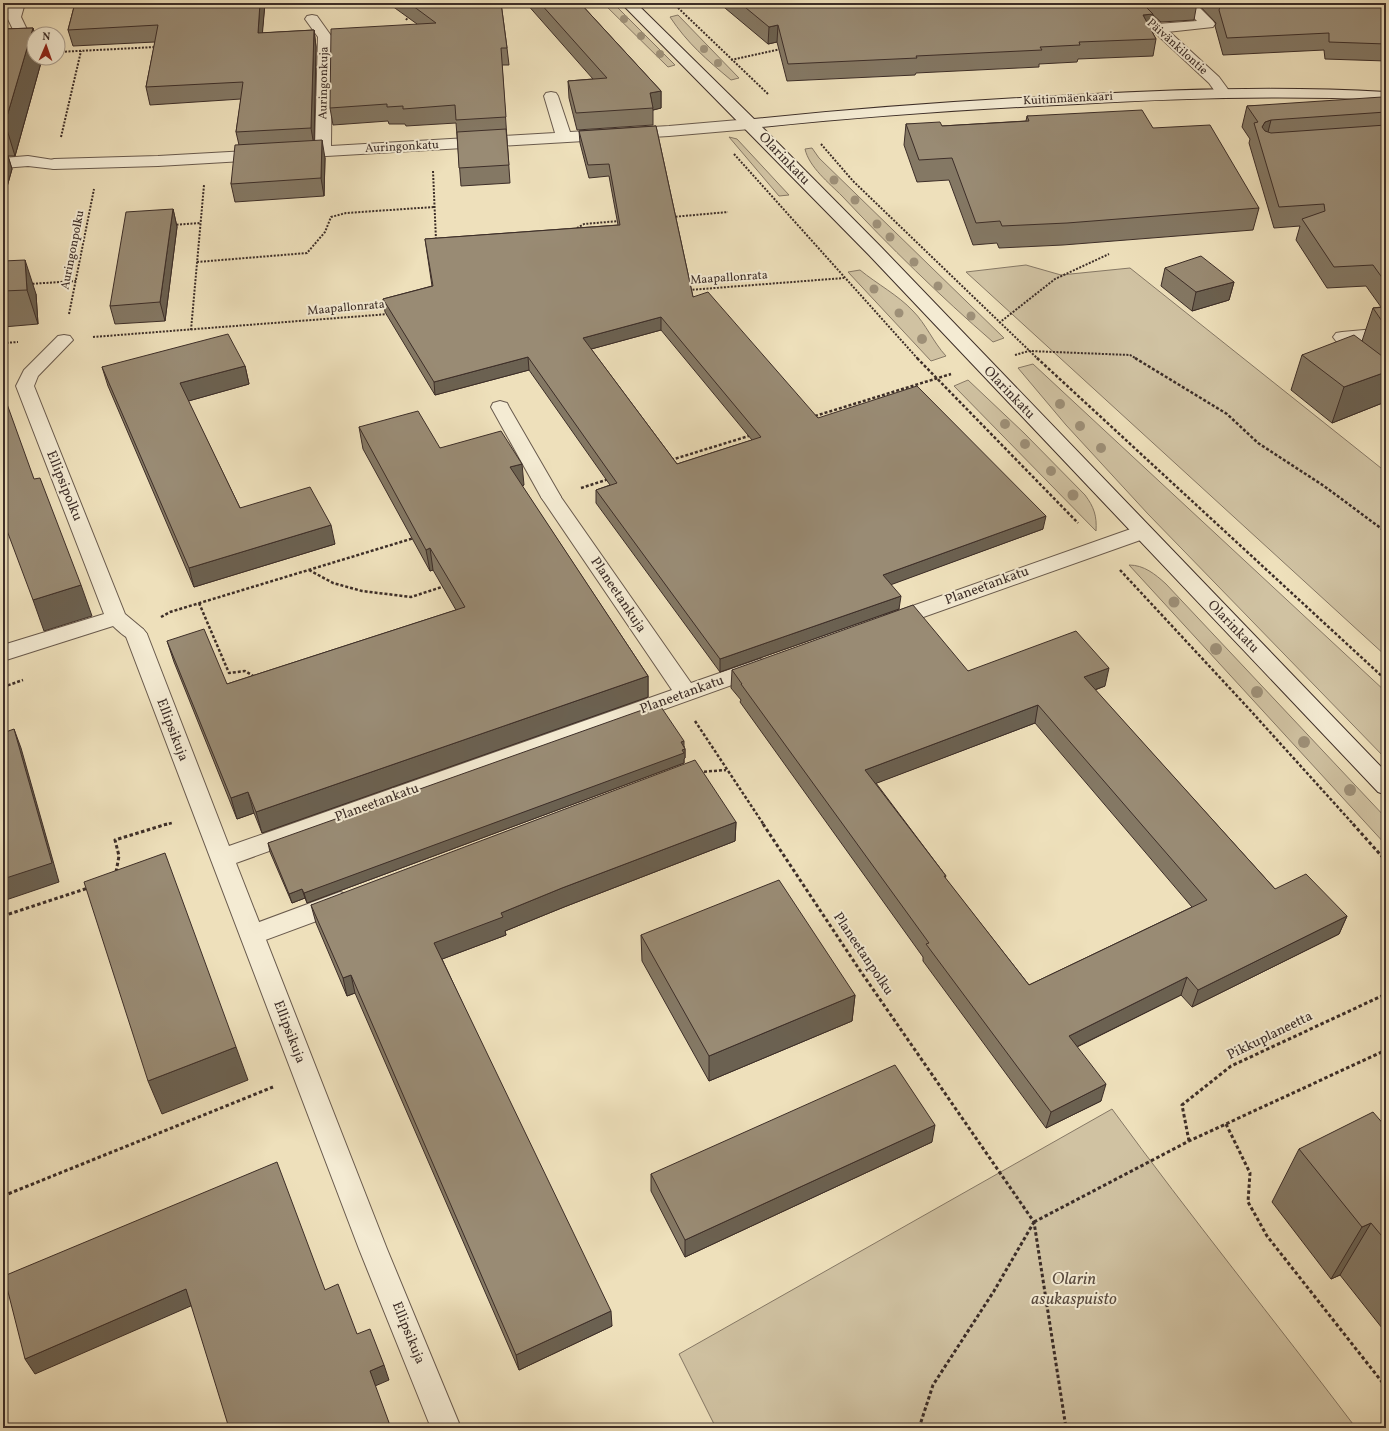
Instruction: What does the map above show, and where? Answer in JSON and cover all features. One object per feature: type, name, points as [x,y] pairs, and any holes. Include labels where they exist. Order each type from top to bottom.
[{"type":"street","name":"Olarinkatu","points":[[628,3],[875,251],[1386,786]]},
{"type":"street","name":"Päivänkilontie","points":[[1130,3],[1214,80],[1223,92]]},
{"type":"street","points":[[1157,28],[1208,24],[1189,5]]},
{"type":"street","points":[[12,7],[14,17],[25,40]]},
{"type":"street","name":"Auringonkuja","points":[[312,19],[324,37],[324,151]]},
{"type":"street","name":"Kuitinmäenkaari","points":[[750,124],[839,114],[1036,101],[1223,92],[1386,96]]},
{"type":"street","points":[[551,96],[564,137]]},
{"type":"street","name":"Auringonkatu","points":[[3,163],[28,161],[54,164],[99,163],[206,158],[564,137],[750,124]]},
{"type":"street","points":[[1342,337],[1386,333]]},
{"type":"street","name":"Ellipsipolku","points":[[64,340],[30,374],[25,386],[116,618],[136,634]]},
{"type":"street","name":"Planeetankuja","points":[[500,407],[551,497],[680,695]]},
{"type":"street","name":"Planeetankatu","points":[[870,628],[1142,532]]},
{"type":"street","points":[[3,653],[116,618]]},
{"type":"street","name":"Ellipsikuja","points":[[136,634],[373,1249],[446,1428]]},
{"type":"street","name":"Planeetankatu","points":[[222,858],[782,659]]},
{"type":"street","points":[[252,935],[356,896]]},
{"type":"path","points":[[674,3],[731,60],[796,119],[817,140],[853,181],[999,323],[1386,680]]},
{"type":"path","points":[[61,5],[82,6]]},
{"type":"path","points":[[406,20],[413,13]]},
{"type":"path","points":[[119,49],[120,45]]},
{"type":"path","points":[[66,52],[156,47]]},
{"type":"path","points":[[731,60],[785,48]]},
{"type":"path","points":[[54,164],[81,52]]},
{"type":"path","points":[[711,127],[936,379],[1081,527],[1250,710],[1386,861]]},
{"type":"path","points":[[432,145],[434,207],[437,241]]},
{"type":"path","points":[[190,330],[206,158]]},
{"type":"path","name":"Auringonpolku","points":[[64,340],[99,163]]},
{"type":"path","points":[[197,262],[307,253],[325,232],[331,217],[346,213],[434,207]]},
{"type":"path","points":[[667,217],[728,212]]},
{"type":"path","points":[[572,231],[584,224],[621,221]]},
{"type":"path","points":[[171,225],[200,223]]},
{"type":"path","points":[[999,323],[1055,278],[1109,254]]},
{"type":"path","name":"Maapallonrata","points":[[687,290],[845,278]]},
{"type":"path","points":[[23,284],[76,281]]},
{"type":"path","name":"Maapallonrata","points":[[64,340],[395,313]]},
{"type":"path","points":[[1029,351],[1130,355],[1227,414],[1258,443],[1324,486],[1386,532]]},
{"type":"path","points":[[308,570],[333,583],[362,591],[411,598],[449,585]]},
{"type":"path","points":[[199,603],[229,673],[245,672],[260,680]]},
{"type":"path","name":"Planeetanpolku","points":[[680,695],[690,715],[859,969],[1034,1222]]},
{"type":"path","points":[[692,772],[727,770]]},
{"type":"path","points":[[111,877],[116,872],[119,856],[115,840],[171,823]]},
{"type":"path","points":[[3,916],[90,887]]},
{"type":"path","name":"Pikkuplaneetta","points":[[1189,1141],[1182,1105],[1231,1066],[1386,994]]},
{"type":"path","points":[[919,1428],[933,1385],[994,1291],[1034,1222],[1189,1141],[1386,1050]]},
{"type":"path","points":[[3,1196],[305,1074]]},
{"type":"path","points":[[1226,1124],[1250,1173],[1248,1202],[1267,1236],[1386,1387]]},
{"type":"path","points":[[1034,1222],[1066,1428]]},
{"type":"green space","points":[[603,3],[613,3],[675,65],[668,67]]},
{"type":"green space","points":[[678,15],[739,78],[731,80],[705,58],[670,17]]},
{"type":"green space","points":[[729,137],[737,139],[789,195],[779,196]]},
{"type":"green space","points":[[812,148],[819,158],[1004,338],[993,342],[897,252],[815,168],[807,156],[805,149]]},
{"type":"green space","points":[[1026,265],[1061,275],[1130,268],[1386,472],[1386,656],[966,272]]},
{"type":"green space","points":[[860,270],[901,300],[913,311],[946,356],[931,361],[848,272]]},
{"type":"green space","points":[[1033,364],[1386,692],[1386,759],[1148,514],[1066,425],[1018,368]]},
{"type":"green space","points":[[968,380],[1024,433],[1085,495],[1094,512],[1096,531],[954,386]]},
{"type":"green space","points":[[1129,565],[1144,568],[1166,584],[1386,818],[1386,845]]},
{"type":"green space","name":"Olarin asukaspuisto","points":[[1112,1109],[1356,1428],[716,1428],[679,1354]]},
{"type":"building","points":[[75,3],[260,3],[258,33],[314,30],[311,128],[236,132],[243,82],[146,87],[158,25],[68,30]]},
{"type":"building","points":[[409,3],[501,3],[507,48],[501,48],[506,117],[456,120],[455,105],[403,109],[403,106],[387,107],[387,104],[330,108],[331,29],[436,23]]},
{"type":"building","points":[[540,3],[580,3],[661,91],[650,93],[653,108],[576,113],[568,81],[607,78]]},
{"type":"building","points":[[740,3],[1142,3],[1153,14],[1143,15],[1156,39],[1079,42],[1080,45],[1040,47],[1042,50],[788,64],[778,25],[769,27]]},
{"type":"building","points":[[1162,3],[1197,3],[1165,6]]},
{"type":"building","points":[[1217,3],[1386,3],[1386,44],[1329,42],[1329,33],[1227,38],[1219,10],[1220,7]]},
{"type":"building","points":[[26,28],[26,52],[5,123],[3,123],[3,29]]},
{"type":"building","points":[[1382,97],[1386,103],[1386,112],[1271,120],[1265,122],[1262,127],[1265,131],[1271,133],[1386,125],[1386,283],[1373,265],[1334,267],[1302,219],[1325,211],[1324,204],[1279,207],[1254,123],[1258,122],[1247,106]]},
{"type":"building","points":[[1142,110],[1153,128],[1210,125],[1259,208],[1067,223],[1002,226],[1000,221],[976,223],[952,158],[919,160],[906,124],[940,122],[942,126],[1029,121],[1027,116]]},
{"type":"building","points":[[656,126],[693,297],[708,292],[818,418],[917,386],[1046,516],[883,575],[901,596],[720,659],[596,490],[617,483],[528,357],[434,382],[383,299],[433,286],[425,239],[620,225],[609,164],[588,165],[579,131]],"holes":[[[661,317],[761,437],[677,464],[583,338]]]},
{"type":"building","points":[[506,129],[509,165],[459,168],[457,132]]},
{"type":"building","points":[[322,140],[321,178],[231,184],[235,145]]},
{"type":"building","points":[[173,209],[160,302],[110,306],[126,212]]},
{"type":"building","points":[[1201,256],[1234,282],[1196,292],[1165,268]]},
{"type":"building","points":[[25,260],[27,290],[3,291],[3,261]]},
{"type":"building","points":[[1386,307],[1386,327],[1373,308]]},
{"type":"building","points":[[228,334],[245,366],[180,383],[240,508],[310,487],[331,525],[189,568],[102,367]]},
{"type":"building","points":[[1354,335],[1386,359],[1386,372],[1344,387],[1302,355]]},
{"type":"building","points":[[7,404],[34,479],[40,478],[81,585],[33,600],[3,520],[3,405]]},
{"type":"building","points":[[418,411],[440,448],[501,431],[522,464],[510,467],[648,676],[256,812],[248,792],[231,798],[167,641],[204,629],[227,684],[465,607],[430,548],[426,550],[359,427]]},
{"type":"building","points":[[913,605],[968,671],[1076,631],[1109,668],[1084,677],[1275,889],[1306,874],[1347,916],[1198,990],[1187,977],[1069,1036],[1106,1084],[1051,1112],[926,944],[929,943],[732,670]],"holes":[[[1038,705],[1207,900],[1029,985],[944,876],[946,876],[865,770]]]},
{"type":"building","points":[[659,704],[684,741],[681,742],[685,749],[682,750],[684,753],[304,893],[302,889],[289,894],[268,843]]},
{"type":"building","points":[[14,729],[52,863],[3,879],[3,733]]},
{"type":"building","points":[[695,760],[736,822],[562,888],[501,913],[503,917],[434,943],[611,1311],[516,1355],[351,975],[343,978],[311,905]]},
{"type":"building","points":[[165,853],[236,1047],[148,1081],[84,882]]},
{"type":"building","points":[[779,880],[855,995],[709,1056],[641,935]]},
{"type":"building","points":[[895,1065],[935,1125],[685,1240],[651,1174]]},
{"type":"building","points":[[1373,1112],[1386,1127],[1386,1241],[1371,1223],[1362,1227],[1299,1149]]},
{"type":"building","points":[[277,1162],[325,1290],[338,1284],[357,1334],[370,1329],[384,1365],[370,1371],[391,1428],[229,1428],[186,1289],[25,1359],[4,1276]]}]
